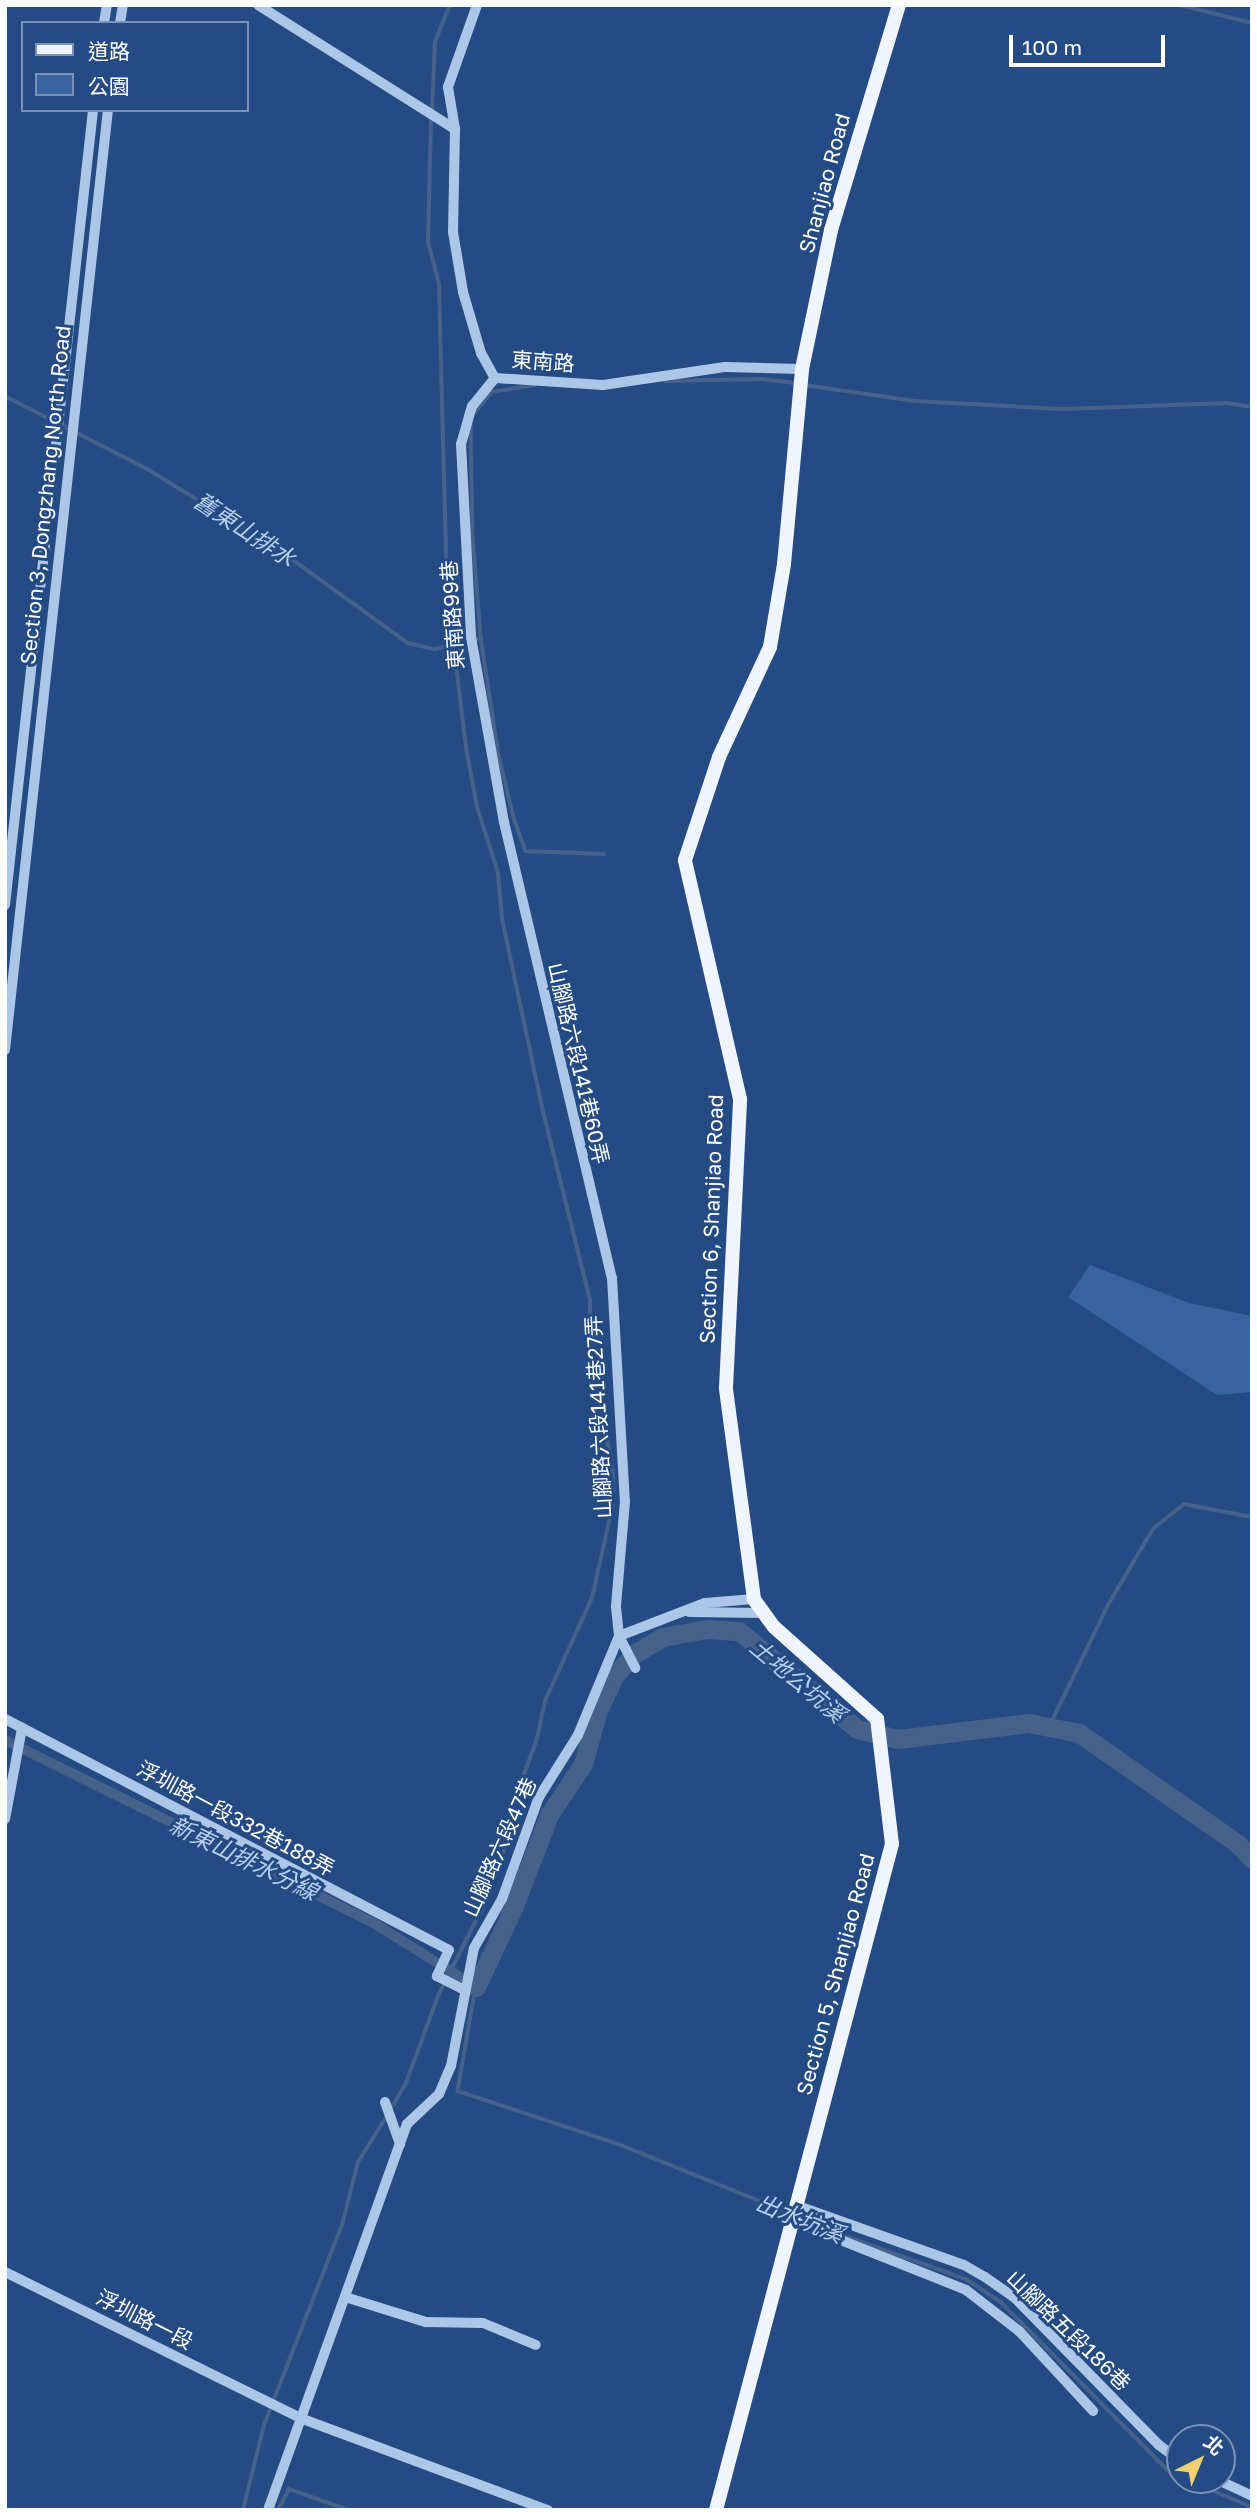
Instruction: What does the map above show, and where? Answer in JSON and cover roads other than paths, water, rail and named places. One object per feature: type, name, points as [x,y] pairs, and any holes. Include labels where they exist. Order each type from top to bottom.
[{"type":"main road","name":"Shanjiao Road","points":[[798,396],[831,230],[899,5]]},
{"type":"main road","name":"Section 6, Shanjiao Road","points":[[798,396],[784,564],[771,647],[719,757],[685,860],[740,1099],[726,1388],[754,1598],[762,1613],[877,1719]]},
{"type":"main road","name":"Section 5, Shanjiao Road","points":[[793,2221],[892,1844],[877,1719]]},
{"type":"main road","points":[[716,2510],[793,2221]]},
{"type":"street","points":[[258,5],[454,129]]},
{"type":"street","name":"東南路","points":[[477,5],[448,87],[454,129],[457,256],[481,353],[495,378],[603,385],[725,367],[801,372]]},
{"type":"street","name":"Section 3, Dongzhang North Road","points":[[5,905],[93,112]]},
{"type":"street","name":"Section 3, Dongzhang North Road","points":[[5,1051],[108,112]]},
{"type":"street","name":"東南路99巷","points":[[495,378],[472,406],[461,444],[477,693],[515,856]]},
{"type":"street","name":"山腳路六段141巷60弄","points":[[515,856],[535,961],[612,1278]]},
{"type":"street","name":"山腳路六段141巷27弄","points":[[612,1278],[625,1501],[616,1607],[619,1636]]},
{"type":"street","points":[[635,1668],[619,1636],[705,1603],[754,1598]]},
{"type":"street","points":[[687,1612],[762,1613]]},
{"type":"street","name":"山腳路六段47巷","points":[[268,2510],[407,2124],[439,2094],[450,2066],[474,1948],[502,1899],[539,1797],[578,1735],[619,1636]]},
{"type":"street","name":"浮圳路一段332巷188弄","points":[[5,1719],[449,1951],[437,1976],[464,1990]]},
{"type":"street","points":[[5,1819],[22,1728]]},
{"type":"street","points":[[385,2102],[400,2144]]},
{"type":"street","name":"山腳路五段186巷","points":[[798,2206],[964,2265],[985,2277],[1015,2298],[1153,2440],[1166,2450]]},
{"type":"street","points":[[793,2221],[966,2290],[1019,2331],[1093,2411]]},
{"type":"street","name":"浮圳路一段","points":[[5,2272],[300,2418]]},
{"type":"street","points":[[345,2297],[426,2322],[483,2323],[536,2345]]},
{"type":"street","points":[[300,2418],[548,2510]]},
{"type":"street","points":[[1236,2488],[1252,2496]]},
{"type":"waterway","points":[[432,111],[435,42],[450,5]]},
{"type":"waterway","points":[[1180,5],[1252,23]]},
{"type":"waterway","points":[[391,2109],[406,2083],[439,1994],[484,1905],[504,1850],[514,1801],[537,1739],[545,1701],[592,1598],[613,1504],[613,1474],[589,1337],[590,1300],[543,1112],[502,919],[498,873],[477,807],[466,748],[447,592],[439,284],[428,242],[431,118]]},
{"type":"waterway","points":[[665,381],[763,379],[797,383]]},
{"type":"waterway","points":[[475,412],[492,392],[535,385]]},
{"type":"waterway","points":[[804,385],[915,401],[1065,409],[1227,403],[1252,407]]},
{"type":"waterway","name":"舊東山排水","points":[[5,396],[146,468],[285,554],[408,643],[435,649],[481,638]]},
{"type":"waterway","points":[[471,425],[473,536],[481,638],[499,755],[514,818],[526,851],[604,854]]},
{"type":"waterway","points":[[1050,1725],[1108,1605],[1153,1529],[1184,1504],[1252,1517]]},
{"type":"waterway","name":"土地公坑溪","points":[[476,1987],[512,1911],[549,1815],[583,1764],[598,1710],[615,1675],[634,1654],[662,1637],[708,1629],[739,1631],[857,1729],[898,1739],[1029,1723],[1079,1733],[1238,1844],[1252,1859]]},
{"type":"waterway","name":"新東山排水分線","points":[[5,1740],[372,1922],[476,1987]]},
{"type":"waterway","name":"出水坑溪","points":[[476,1987],[458,2091],[621,2145],[789,2213]]},
{"type":"waterway","points":[[243,2510],[264,2425],[342,2225],[358,2162],[387,2116]]},
{"type":"waterway","name":"出水坑溪","points":[[796,2216],[834,2232]]},
{"type":"waterway","name":"出水坑溪","points":[[845,2236],[966,2279],[1001,2302],[1166,2468]]},
{"type":"waterway","points":[[278,2510],[289,2489],[349,2510]]},
{"type":"waterway","name":"出水坑溪","points":[[1221,2494],[1252,2507]]}]
